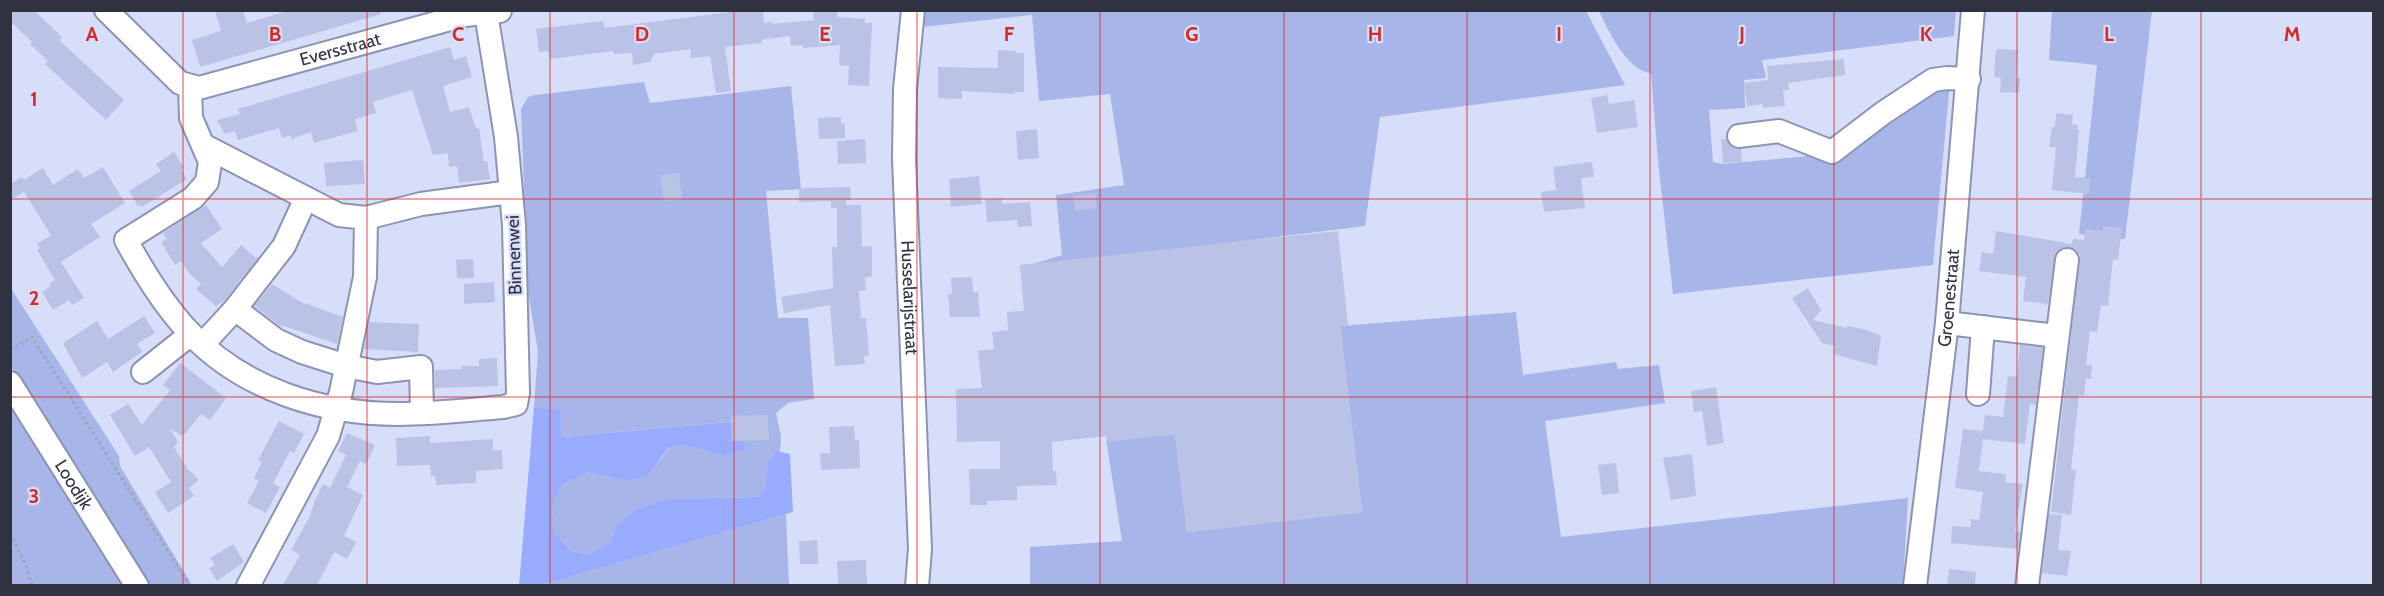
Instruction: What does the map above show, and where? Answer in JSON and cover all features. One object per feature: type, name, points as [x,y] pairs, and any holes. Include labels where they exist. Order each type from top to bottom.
[{"type":"street","points":[[106,10],[185,84]]},
{"type":"street","name":"Husselarijstraat","points":[[913,10],[905,89],[904,159],[920,549],[917,585]]},
{"type":"street","name":"Groenestraat","points":[[1915,585],[1947,323],[1973,10]]},
{"type":"street","name":"Eversstraat","points":[[185,84],[199,88],[479,12]]},
{"type":"street","name":"Binnenwei","points":[[185,84],[191,118],[210,162],[207,182],[193,198],[126,240],[142,270],[197,339],[256,383],[292,398],[336,409],[397,414],[502,407],[516,404],[518,393],[514,225],[511,192],[502,101],[479,12]]},
{"type":"street","points":[[1739,136],[1779,131],[1832,152],[1883,113],[1933,80],[1969,79]]},
{"type":"street","points":[[203,145],[301,208],[339,215],[366,228],[421,204],[511,192]]},
{"type":"street","points":[[143,372],[197,339],[235,309],[284,246],[301,208]]},
{"type":"street","points":[[248,585],[328,436],[365,277],[366,228]]},
{"type":"street","points":[[2027,585],[2067,260]]},
{"type":"street","points":[[235,309],[276,340],[302,352],[346,366],[377,372],[421,367],[422,413]]},
{"type":"street","points":[[1947,323],[2057,336]]},
{"type":"street","points":[[1978,394],[1983,327]]},
{"type":"street","name":"Loodijk","points":[[10,383],[137,585]]},
{"type":"path","points":[[10,350],[32,336],[190,585]]},
{"type":"path","points":[[10,533],[26,563],[32,585]]},
{"type":"shaded area","points":[[925,10],[1586,11],[1625,85],[1380,117],[1365,226],[1017,269],[1062,255],[1056,195],[1124,185],[1110,94],[1039,101],[1032,15],[922,27]]},
{"type":"shaded area","points":[[1599,11],[1956,11],[1954,36],[1762,60],[1766,78],[1744,80],[1745,108],[1709,110],[1713,162],[1723,164],[1830,154],[1950,82],[1933,265],[1673,294],[1651,73],[1642,71],[1626,58]]},
{"type":"shaded area","points":[[2052,11],[2152,11],[2125,239],[2079,234],[2097,65],[2049,60]]},
{"type":"shaded area","points":[[644,82],[650,103],[791,86],[801,189],[766,191],[778,318],[808,318],[814,399],[788,403],[776,413],[781,436],[780,452],[776,452],[767,464],[765,488],[758,497],[666,499],[636,509],[617,525],[609,543],[588,554],[571,551],[554,532],[552,505],[562,485],[588,472],[627,481],[648,476],[669,448],[683,445],[725,456],[747,449],[739,421],[562,437],[561,411],[534,407],[538,351],[528,292],[524,288],[527,266],[521,109],[528,97],[535,95]]},
{"type":"shaded area","points":[[10,287],[119,456],[120,466],[192,585],[149,585],[11,366]]},
{"type":"shaded area","points":[[1516,312],[1523,375],[1616,362],[1618,369],[1659,365],[1665,403],[1545,421],[1561,537],[1908,498],[1903,585],[1030,586],[1030,547],[1122,541],[1106,439],[1175,434],[1187,532],[1362,512],[1340,326]]},
{"type":"shaded area","points":[[10,401],[128,585],[11,585]]},
{"type":"shaded area","points":[[534,407],[561,410],[562,437],[740,421],[747,449],[725,456],[683,445],[668,448],[648,476],[627,481],[588,472],[562,485],[552,505],[554,532],[571,551],[588,554],[609,543],[617,525],[636,509],[666,499],[758,497],[765,488],[767,464],[776,451],[790,454],[793,512],[542,585],[519,586]]},
{"type":"shaded area","points":[[786,514],[789,585],[542,585]]},
{"type":"building","points":[[10,10],[34,10],[62,37],[59,40],[124,100],[106,120],[45,64],[48,61],[10,21]]},
{"type":"building","points":[[215,10],[243,10],[247,23],[291,10],[380,10],[381,14],[200,67],[192,40],[221,31]]},
{"type":"building","points":[[729,10],[763,10],[764,23],[772,22],[772,24],[814,20],[813,10],[837,10],[837,17],[865,19],[865,23],[872,23],[869,86],[848,85],[849,66],[839,65],[840,45],[803,48],[803,45],[791,46],[790,36],[761,40],[762,43],[725,47],[731,91],[716,93],[710,56],[691,58],[690,49],[654,54],[650,62],[633,65],[632,53],[614,54],[613,51],[550,59],[548,51],[539,52],[536,29],[603,21],[604,28],[730,12]]},
{"type":"building","points":[[450,47],[454,60],[466,56],[472,77],[443,86],[450,112],[469,107],[476,129],[479,128],[484,162],[487,161],[490,179],[459,183],[457,166],[449,167],[448,153],[433,155],[412,90],[373,102],[376,113],[355,119],[358,131],[314,143],[311,132],[291,139],[291,135],[282,138],[279,128],[238,140],[235,131],[225,134],[217,120],[240,114],[238,109]]},
{"type":"building","points":[[1996,49],[2018,50],[2016,78],[2020,78],[2019,93],[2000,92],[2001,78],[1994,77]]},
{"type":"building","points":[[998,50],[1024,53],[1024,92],[1014,92],[1014,94],[962,91],[962,99],[938,98],[938,67],[998,68]]},
{"type":"building","points":[[1844,59],[1845,75],[1788,83],[1789,90],[1783,90],[1785,106],[1763,108],[1763,104],[1747,106],[1744,83],[1768,80],[1767,66]]},
{"type":"building","points":[[1607,95],[1609,104],[1634,100],[1638,127],[1597,133],[1591,98]]},
{"type":"building","points":[[2056,113],[2073,115],[2072,124],[2078,125],[2075,177],[2090,178],[2089,194],[2052,190],[2056,147],[2049,147],[2052,127],[2055,127]]},
{"type":"building","points":[[841,117],[841,124],[845,123],[845,138],[819,139],[818,118]]},
{"type":"building","points":[[1037,129],[1039,158],[1018,160],[1016,131]]},
{"type":"building","points":[[865,139],[866,163],[838,164],[837,141]]},
{"type":"building","points":[[1721,139],[1726,139],[1733,148],[1741,149],[1742,162],[1723,163]]},
{"type":"building","points":[[174,152],[184,168],[181,169],[187,179],[142,207],[138,206],[129,191],[161,171],[156,164]]},
{"type":"building","points":[[363,160],[365,184],[326,186],[324,163]]},
{"type":"building","points":[[1592,162],[1594,177],[1581,178],[1585,208],[1544,212],[1541,192],[1556,190],[1553,167]]},
{"type":"building","points":[[103,167],[125,203],[91,224],[100,237],[61,262],[84,298],[72,305],[69,300],[53,310],[42,292],[55,280],[37,250],[40,248],[37,244],[51,235],[24,192],[10,200],[10,184],[22,177],[24,180],[43,168],[53,185],[78,169],[84,178]]},
{"type":"building","points":[[679,173],[682,199],[664,201],[660,175]]},
{"type":"building","points":[[979,176],[982,204],[951,207],[949,179]]},
{"type":"building","points":[[850,187],[851,200],[846,200],[846,205],[861,205],[862,247],[872,246],[872,276],[865,278],[866,290],[859,291],[861,318],[866,318],[869,356],[864,356],[865,364],[835,366],[830,305],[784,313],[781,297],[833,288],[832,247],[837,247],[837,208],[831,208],[831,201],[799,202],[799,188]]},
{"type":"building","points":[[1095,193],[1097,208],[1075,211],[1073,196]]},
{"type":"building","points":[[1002,198],[1002,204],[1030,202],[1032,226],[1018,227],[1017,220],[987,222],[985,200]]},
{"type":"building","points":[[206,205],[222,229],[201,243],[222,267],[241,245],[256,258],[259,257],[225,300],[216,306],[196,289],[201,284],[181,261],[175,265],[161,242],[167,239],[163,233]]},
{"type":"building","points":[[2103,226],[2122,228],[2118,260],[2113,259],[2108,306],[2101,305],[2097,332],[2090,331],[2086,365],[2092,365],[2091,379],[2086,378],[2084,396],[2079,395],[2071,470],[2076,470],[2071,515],[2051,512],[2080,255],[2076,250],[2068,247],[2056,252],[2048,304],[2023,301],[2026,277],[1979,271],[1982,252],[1993,254],[1996,231],[2072,244],[2073,239],[2084,240],[2085,229],[2103,231]]},
{"type":"building","points":[[1338,231],[1348,325],[1340,326],[1362,512],[1187,532],[1175,434],[1107,442],[1106,436],[1052,442],[1053,471],[1056,471],[1057,485],[1017,486],[1017,500],[987,501],[987,505],[970,505],[969,469],[1000,469],[1000,441],[957,442],[956,389],[982,388],[978,351],[994,349],[992,332],[1008,330],[1007,312],[1024,311],[1020,265]]},
{"type":"building","points":[[473,259],[474,278],[457,278],[456,260]]},
{"type":"building","points":[[972,277],[973,292],[978,292],[980,317],[950,317],[948,294],[952,294],[951,278]]},
{"type":"building","points":[[494,282],[495,302],[464,304],[464,284]]},
{"type":"building","points":[[272,284],[301,302],[343,317],[337,344],[280,326],[254,306]]},
{"type":"building","points":[[1808,288],[1821,310],[1813,320],[1867,330],[1881,336],[1877,366],[1833,354],[1835,346],[1822,343],[1792,298]]},
{"type":"building","points":[[144,316],[155,333],[137,344],[142,352],[113,372],[107,362],[82,378],[63,343],[97,321],[108,339]]},
{"type":"building","points":[[369,322],[419,324],[418,352],[364,349]]},
{"type":"building","points":[[2020,345],[2043,348],[2036,405],[2030,404],[2025,444],[1983,439],[1979,471],[2006,474],[2005,482],[2023,484],[2015,531],[2020,532],[2018,549],[1951,543],[1952,526],[1971,527],[1971,519],[1979,520],[1983,492],[1955,488],[1963,429],[1983,431],[1985,415],[2003,417],[2008,376],[2017,377]]},
{"type":"building","points":[[497,358],[498,386],[435,388],[435,370],[479,366],[479,359]]},
{"type":"building","points":[[180,363],[226,398],[210,420],[201,414],[183,436],[170,429],[178,442],[174,447],[187,468],[199,480],[189,488],[194,496],[168,513],[155,492],[171,482],[149,447],[135,456],[110,415],[128,404],[142,425],[170,390],[163,385]]},
{"type":"building","points":[[1716,387],[1724,443],[1707,446],[1702,411],[1694,412],[1691,391]]},
{"type":"building","points":[[768,415],[769,440],[732,441],[731,416]]},
{"type":"building","points":[[279,421],[304,434],[294,453],[290,451],[273,483],[280,487],[266,513],[247,503],[259,481],[254,478],[262,462],[258,460]]},
{"type":"building","points":[[854,426],[855,440],[859,440],[860,468],[821,470],[820,453],[830,453],[829,427]]},
{"type":"building","points":[[347,433],[375,445],[366,464],[360,461],[347,487],[363,495],[344,536],[356,542],[347,559],[334,552],[317,585],[283,585],[300,555],[291,550],[310,516],[315,500],[323,484],[330,488],[346,455],[338,451]]},
{"type":"building","points":[[430,436],[430,443],[493,439],[493,450],[502,450],[503,469],[476,471],[476,483],[436,485],[435,475],[431,476],[430,465],[397,466],[396,438]]},
{"type":"building","points":[[1692,454],[1696,496],[1671,500],[1663,458]]},
{"type":"building","points":[[1616,463],[1619,493],[1602,495],[1598,465]]},
{"type":"building","points":[[2049,514],[2062,515],[2058,550],[2071,551],[2067,576],[2042,573]]},
{"type":"building","points":[[817,540],[818,564],[800,564],[799,541]]},
{"type":"building","points":[[233,544],[244,562],[217,581],[209,568],[215,565],[210,558]]},
{"type":"building","points":[[866,560],[867,584],[838,585],[837,561]]},
{"type":"building","points":[[1949,569],[1976,572],[1975,585],[1947,585]]}]
